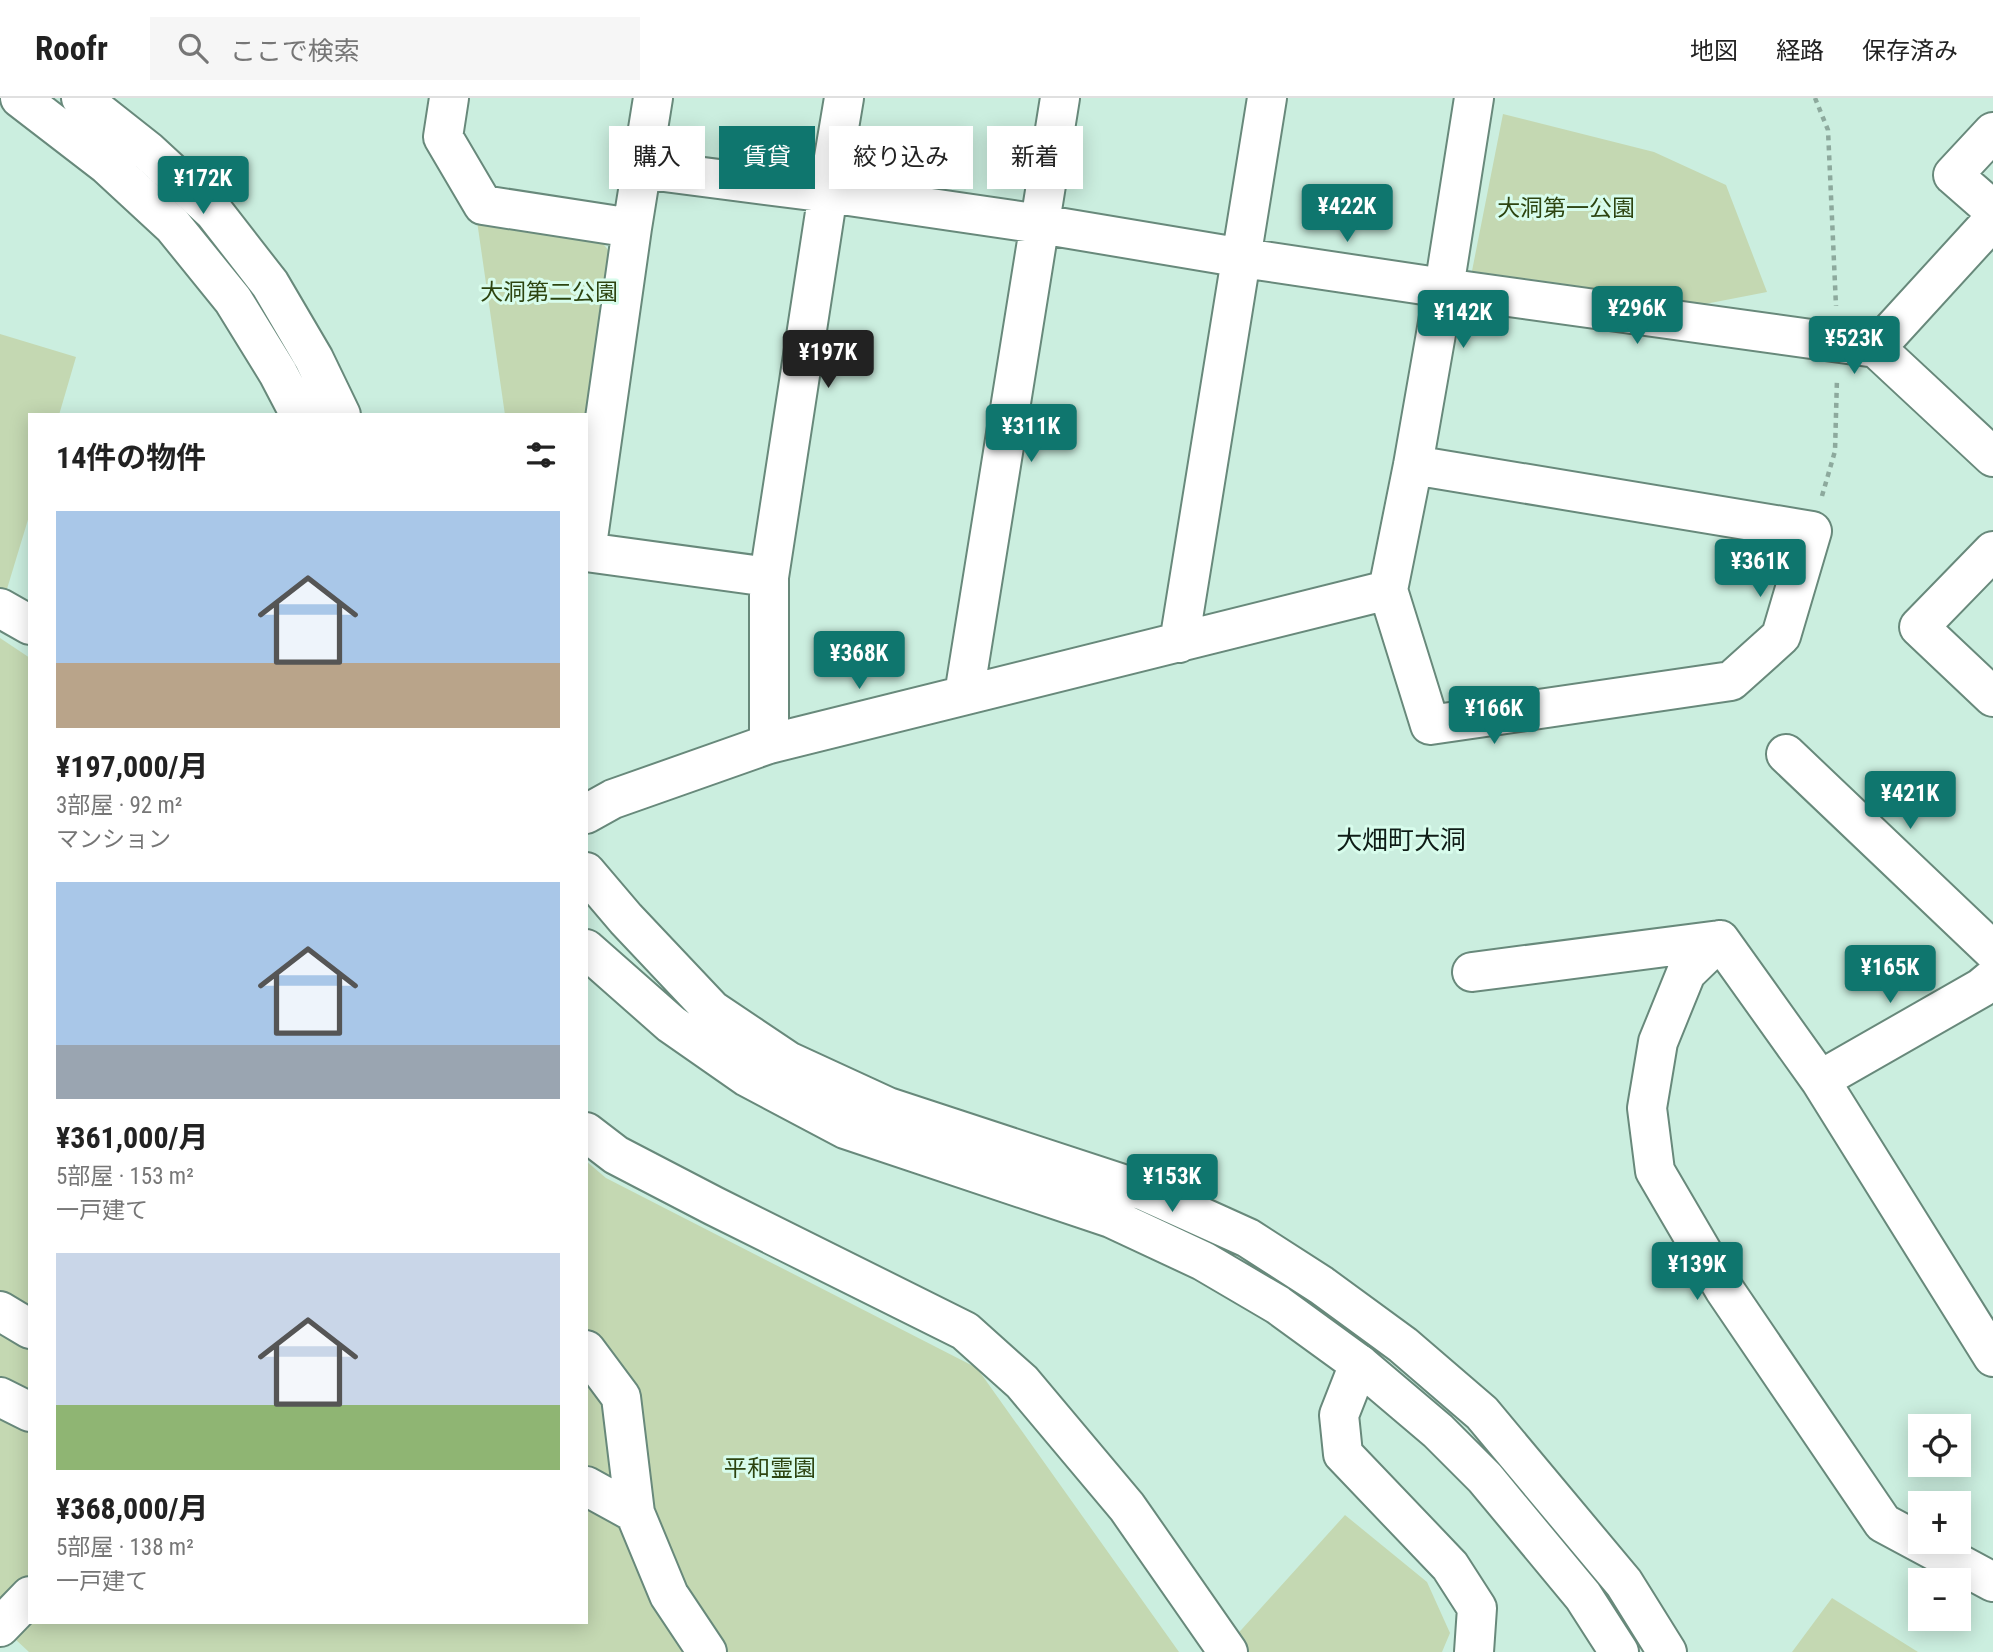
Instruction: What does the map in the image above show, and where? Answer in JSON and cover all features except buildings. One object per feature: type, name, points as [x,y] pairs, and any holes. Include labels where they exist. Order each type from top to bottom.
[{"type":"street","points":[[20,98],[107,165],[173,226],[233,300],[299,413]]},
{"type":"street","points":[[81,98],[148,151],[214,212],[270,284],[314,359],[340,413]]},
{"type":"street","points":[[449,98],[443,137],[483,205],[632,228]]},
{"type":"street","points":[[648,126],[653,98]]},
{"type":"street","points":[[769,744],[769,578],[844,98]]},
{"type":"street","points":[[964,695],[1060,98]]},
{"type":"street","points":[[1179,643],[1267,98]]},
{"type":"street","points":[[1413,465],[1812,531],[1780,636],[1731,681],[1430,725],[1388,590],[1444,288],[1474,98]]},
{"type":"street","points":[[1993,132],[1953,175],[1993,211]]},
{"type":"street","points":[[705,177],[1040,224],[1444,288],[1876,348],[1993,457]]},
{"type":"street","points":[[588,538],[638,189]]},
{"type":"street","points":[[1876,348],[1993,220]]},
{"type":"street","points":[[1993,551],[1919,627],[1993,697]]},
{"type":"street","points":[[588,552],[769,578]]},
{"type":"street","points":[[588,813],[612,799],[769,744],[1388,590]]},
{"type":"street","points":[[0,608],[28,624]]},
{"type":"street","points":[[1786,754],[1993,951]]},
{"type":"street","points":[[588,874],[712,1010],[788,1061],[888,1107],[1144,1191],[1248,1238],[1321,1285],[1403,1345],[1482,1413],[1624,1583],[1667,1652]]},
{"type":"street","points":[[1472,972],[1720,940]]},
{"type":"street","points":[[1720,940],[1820,1080],[1993,1357]]},
{"type":"street","points":[[1720,940],[1686,972],[1658,1042],[1647,1108],[1655,1171],[1724,1289],[1883,1523],[1993,1581]]},
{"type":"street","points":[[588,951],[671,1024],[747,1077],[845,1129],[1111,1219],[1203,1261],[1279,1305],[1359,1364],[1438,1431],[1485,1478],[1583,1597],[1619,1652]]},
{"type":"street","points":[[1820,1080],[1989,991]]},
{"type":"street","points":[[588,1134],[616,1155],[965,1331],[1021,1381],[1127,1507],[1228,1652]]},
{"type":"street","points":[[0,1311],[28,1327]]},
{"type":"street","points":[[588,1353],[621,1397],[635,1513],[670,1595],[707,1652]]},
{"type":"street","points":[[1359,1364],[1339,1416],[1343,1454],[1450,1566],[1477,1608],[1474,1652]]},
{"type":"street","points":[[0,1397],[28,1411]]},
{"type":"street","points":[[588,1487],[635,1513]]},
{"type":"street","points":[[0,1627],[28,1598]]},
{"type":"path","points":[[1815,98],[1828,130]]},
{"type":"green space","name":"大洞第一公園","points":[[1503,114],[1654,152],[1726,185],[1767,292],[1705,304],[1472,271]]},
{"type":"green space","name":"大洞第二公園","points":[[477,221],[598,237],[615,259],[586,413],[505,413]]},
{"type":"green space","points":[[0,334],[76,357],[60,413],[28,413],[28,520],[0,612]]},
{"type":"green space","name":"平和霊園","points":[[0,638],[28,657],[28,1624],[588,1624],[588,1163],[606,1178],[977,1368],[1179,1652],[29,1652],[0,1625]]},
{"type":"green space","points":[[1345,1515],[1427,1582],[1450,1633],[1442,1652],[1242,1652],[1233,1639]]},
{"type":"green space","points":[[1832,1598],[1918,1652],[1792,1652]]},
{"type":"district","name":"大畑町大洞","points":[[1401,840]]}]
